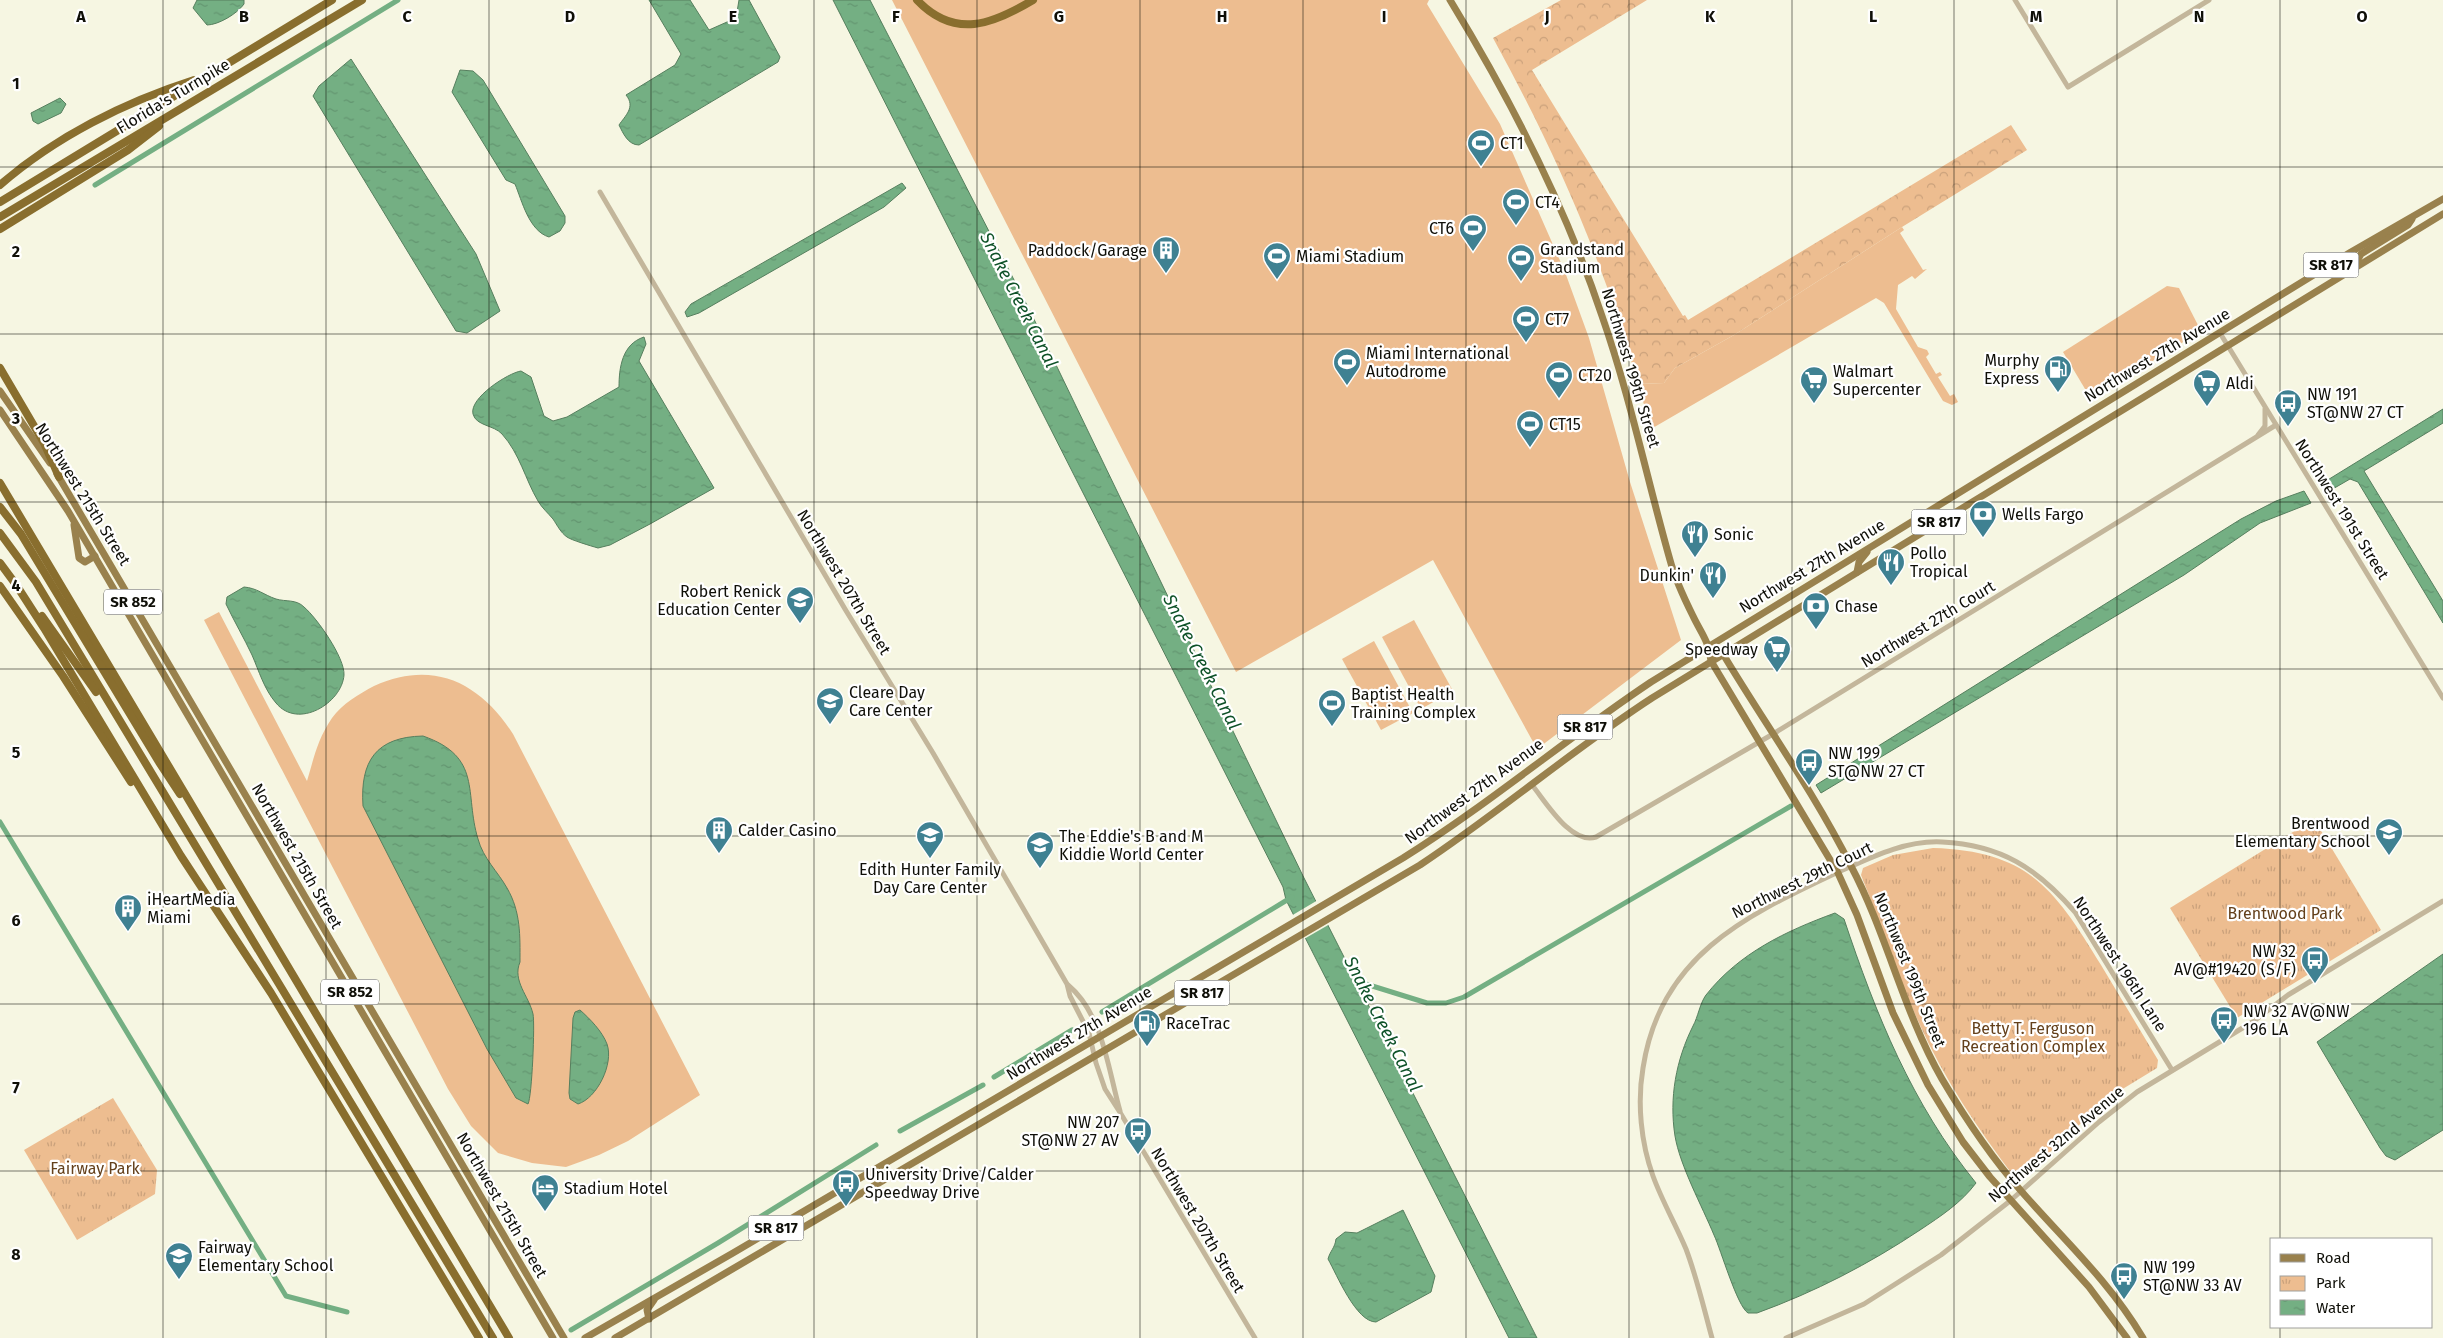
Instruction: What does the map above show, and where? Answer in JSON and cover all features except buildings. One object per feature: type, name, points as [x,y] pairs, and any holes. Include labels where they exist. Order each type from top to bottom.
[{"type":"highway","name":"Florida's Turnpike","points":[[0,202],[332,0]]},
{"type":"highway","name":"Florida's Turnpike","points":[[0,217],[362,0]]},
{"type":"highway","points":[[917,0],[928,10],[945,20],[971,24],[986,23],[1000,19],[1033,0]]},
{"type":"highway","points":[[0,185],[28,162],[62,139],[157,92],[206,76]]},
{"type":"highway","points":[[0,229],[128,150],[184,106]]},
{"type":"highway","points":[[0,368],[44,443],[59,476]]},
{"type":"highway","points":[[0,483],[509,1338]]},
{"type":"highway","points":[[0,507],[29,548],[159,762],[216,845]]},
{"type":"highway","points":[[0,533],[36,582],[493,1338]]},
{"type":"highway","points":[[0,563],[50,627],[111,715],[125,732]]},
{"type":"highway","points":[[15,583],[181,856]]},
{"type":"highway","points":[[0,586],[58,668],[272,993],[479,1338]]},
{"type":"main road","name":"Northwest 199th Street","points":[[1450,0],[1512,108],[1546,177],[1578,252],[1602,316],[1622,380],[1672,567],[1694,617],[1709,645],[1711,661],[1838,873],[1857,915],[1893,1013],[1912,1056],[1963,1142],[2010,1201],[2089,1287],[2127,1338]]},
{"type":"main road","name":"Northwest 27th Avenue","points":[[585,1338],[733,1253],[1404,858],[1467,816],[1584,727],[1709,645],[2443,199]]},
{"type":"main road","name":"Northwest 27th Avenue","points":[[615,1338],[1420,865],[1474,828],[1592,739],[1711,661],[2443,214]]},
{"type":"main road","points":[[2352,269],[2361,254],[2408,225],[2414,216]]},
{"type":"main road","name":"Northwest 215th Street","points":[[0,391],[59,476],[564,1338]]},
{"type":"main road","name":"Northwest 215th Street","points":[[0,410],[95,556],[553,1338]]},
{"type":"main road","points":[[73,520],[79,558],[85,562],[95,556]]},
{"type":"main road","points":[[1857,572],[1859,562],[1872,546]]},
{"type":"main road","name":"Northwest 199th Street","points":[[1709,645],[1723,654],[1852,866],[1870,907],[1908,1008],[1938,1070],[1977,1134],[2021,1191],[2103,1278],[2125,1308],[2143,1338]]},
{"type":"main road","points":[[1584,727],[1592,739]]},
{"type":"main road","points":[[1467,816],[1474,828]]},
{"type":"main road","points":[[280,872],[287,873],[297,882]]},
{"type":"main road","points":[[999,1096],[1005,1108]]},
{"type":"main road","points":[[468,1194],[476,1189]]},
{"type":"main road","points":[[729,1271],[733,1253],[751,1258]]},
{"type":"main road","points":[[649,1319],[649,1306],[658,1296]]},
{"type":"street","points":[[2015,0],[2068,87],[2209,0]]},
{"type":"street","name":"Northwest 207th Street","points":[[600,192],[844,609],[933,753],[1067,984],[1070,996],[1084,1020],[1094,1056],[1110,1100],[1121,1114],[1255,1338]]},
{"type":"street","name":"Northwest 191st Street","points":[[2220,333],[2443,698]]},
{"type":"street","points":[[2252,441],[2265,426],[2265,406]]},
{"type":"street","name":"Northwest 27th Court","points":[[1532,785],[1569,830],[1582,838],[1591,839],[1773,734],[2276,425]]},
{"type":"street","name":"Northwest 29th Court","points":[[1712,1338],[1686,1250],[1648,1162],[1640,1111],[1643,1066],[1648,1043],[1667,999],[1687,970],[1710,945],[1749,917],[1852,866],[1911,843],[1959,843]]},
{"type":"street","name":"Northwest 196th Lane","points":[[1959,843],[1978,846],[2006,856],[2037,874],[2059,894],[2075,912],[2172,1070]]},
{"type":"street","name":"Northwest 32nd Avenue","points":[[1786,1338],[1830,1320],[1893,1287],[1941,1255],[2010,1201],[2117,1107],[2172,1070],[2267,1013],[2288,995],[2443,901]]},
{"type":"street","name":"Northwest 207th Street","points":[[1067,984],[1078,993],[1098,1028],[1121,1114]]},
{"type":"green space","name":"Miami International Autodrome","points":[[892,0],[1429,0],[1427,4],[1500,124],[1565,272],[1589,338],[1630,482],[1681,640],[1537,749],[1433,560],[1236,672]]},
{"type":"green space","points":[[1561,0],[1647,0],[1532,70],[1683,316],[1685,315],[1688,320],[2011,125],[2027,150],[1902,227],[1734,335],[1675,368],[1664,383],[1638,384],[1610,294],[1576,207],[1537,122],[1493,38]]},
{"type":"green space","points":[[1902,227],[1904,230],[1900,233],[1923,270],[1927,269],[1915,279],[1912,276],[1898,285],[1896,309],[1918,347],[1927,350],[1929,354],[1926,357],[1936,374],[1940,372],[1942,375],[1938,377],[1950,396],[1954,394],[1958,402],[1952,405],[1943,401],[1884,303],[1876,298],[1651,429],[1638,384],[1664,383],[1675,368],[1734,335]]},
{"type":"green space","points":[[2167,286],[2179,288],[2201,331],[2091,399],[2063,352]]},
{"type":"green space","points":[[219,612],[307,781],[319,742],[332,718],[346,704],[374,686],[396,678],[416,675],[436,676],[454,681],[470,689],[486,701],[513,734],[700,1095],[628,1141],[599,1155],[566,1167],[532,1163],[498,1153],[471,1126],[448,1089],[204,620]]},
{"type":"green space","points":[[1414,620],[1453,691],[1421,709],[1382,637]]},
{"type":"green space","points":[[1374,641],[1413,713],[1381,730],[1342,659]]},
{"type":"green space","name":"Brentwood Park","points":[[2314,819],[2381,930],[2237,1018],[2170,908]]},
{"type":"green space","name":"Betty T. Ferguson Recreation Complex","points":[[1933,848],[1966,851],[1993,857],[2016,866],[2035,879],[2052,895],[2084,938],[2158,1060],[2157,1068],[2121,1090],[2091,1114],[2021,1179],[2015,1178],[1988,1141],[1939,1064],[1911,1005],[1861,875],[1863,868],[1893,855]]},
{"type":"green space","name":"Fairway Park","points":[[113,1098],[157,1170],[155,1194],[77,1240],[24,1150]]},
{"type":"water","points":[[197,0],[244,0],[244,4],[237,12],[227,18],[207,25],[193,8]]},
{"type":"water","points":[[649,0],[690,0],[709,30],[736,18],[739,0],[749,0],[780,57],[778,62],[639,145],[629,141],[619,125],[630,107],[629,99],[626,95],[675,65],[681,54]]},
{"type":"water","name":"Snake Creek Canal","points":[[833,0],[870,0],[1030,311],[1303,876],[1537,1338],[1509,1338],[1286,900],[1283,887]]},
{"type":"water","points":[[351,59],[476,254],[500,311],[467,333],[456,331],[313,96],[319,86]]},
{"type":"water","points":[[460,70],[473,71],[483,80],[565,216],[565,223],[560,231],[549,237],[536,229],[531,222],[515,184],[506,180],[452,92]]},
{"type":"water","points":[[60,98],[66,104],[61,113],[38,124],[33,121],[31,113]]},
{"type":"water","points":[[902,183],[906,188],[884,207],[699,313],[687,317],[685,312],[691,304]]},
{"type":"water","points":[[644,337],[646,344],[639,361],[714,488],[610,545],[598,548],[573,540],[563,533],[538,501],[518,458],[508,442],[499,431],[478,421],[473,414],[473,408],[483,394],[491,387],[507,376],[521,371],[531,377],[544,416],[553,421],[567,417],[619,387],[621,365],[626,351],[637,340]]},
{"type":"water","points":[[2443,409],[2443,423],[2364,471],[2443,601],[2443,623],[2358,482],[2350,479],[2331,490],[2327,489],[2324,484]]},
{"type":"water","points":[[2304,491],[2311,503],[2260,523],[2184,575],[1821,793],[1816,785],[2241,519],[2276,501]]},
{"type":"water","points":[[244,587],[257,590],[276,599],[301,604],[323,629],[340,659],[344,675],[336,695],[318,710],[296,714],[285,711],[272,698],[226,604],[227,597]]},
{"type":"water","points":[[423,736],[455,754],[463,766],[468,778],[474,822],[480,846],[507,888],[515,906],[520,933],[518,976],[531,1007],[534,1020],[532,1075],[528,1104],[516,1098],[487,1049],[363,806],[364,776],[374,754],[393,741],[407,737]]},
{"type":"water","points":[[1835,913],[1844,919],[1883,1024],[1915,1090],[1953,1153],[1976,1183],[1964,1197],[1943,1214],[1881,1254],[1800,1296],[1757,1313],[1748,1313],[1734,1289],[1717,1242],[1686,1173],[1678,1148],[1673,1122],[1673,1108],[1678,1066],[1702,1002],[1719,980],[1748,955],[1764,945]]},
{"type":"water","points":[[2443,954],[2443,1130],[2395,1160],[2386,1156],[2380,1148],[2317,1042]]},
{"type":"water","points":[[580,1010],[602,1034],[609,1052],[606,1070],[597,1088],[585,1101],[578,1104],[570,1099],[569,1093],[573,1018],[575,1012]]},
{"type":"water","points":[[1403,1210],[1435,1276],[1431,1292],[1376,1322],[1369,1320],[1354,1306],[1328,1259],[1336,1239],[1345,1232],[1357,1233]]},
{"type":"pier","points":[[1318,900],[1330,924],[1304,939],[1291,916]]},
{"type":"waterway","points":[[95,185],[398,0]]},
{"type":"waterway","points":[[1353,980],[1427,1003],[1446,1003],[1464,997],[1791,806]]},
{"type":"waterway","points":[[0,822],[286,1296],[347,1312]]},
{"type":"waterway","points":[[1102,1012],[1292,897]]},
{"type":"waterway","points":[[994,1077],[1072,1030]]},
{"type":"waterway","points":[[900,1131],[983,1085]]},
{"type":"waterway","points":[[571,1330],[718,1243],[876,1145]]},
{"type":"place","name":"CT1","points":[[1481,167]]},
{"type":"place","name":"CT4","points":[[1516,226]]},
{"type":"place","name":"CT6","points":[[1473,252]]},
{"type":"place","name":"Paddock/Garage","points":[[1166,274]]},
{"type":"place","name":"Miami Stadium","points":[[1277,280]]},
{"type":"place","name":"Grandstand Stadium","points":[[1521,282]]},
{"type":"place","name":"CT7","points":[[1526,343]]},
{"type":"place","name":"Miami International Autodrome","points":[[1347,386]]},
{"type":"place","name":"Murphy Express","points":[[2058,393]]},
{"type":"place","name":"CT20","points":[[1559,399]]},
{"type":"place","name":"Walmart Supercenter","points":[[1814,404]]},
{"type":"place","name":"Aldi","points":[[2207,407]]},
{"type":"place","name":"NW 191 ST@NW 27 CT","points":[[2288,427]]},
{"type":"place","name":"CT15","points":[[1530,448]]},
{"type":"place","name":"Wells Fargo","points":[[1983,538]]},
{"type":"place","name":"Sonic","points":[[1695,558]]},
{"type":"place","name":"Pollo Tropical","points":[[1891,586]]},
{"type":"place","name":"Dunkin'","points":[[1713,599]]},
{"type":"place","name":"Robert Renick Education Center","points":[[800,624]]},
{"type":"place","name":"Chase","points":[[1816,630]]},
{"type":"place","name":"Speedway","points":[[1777,673]]},
{"type":"place","name":"Cleare Day Care Center","points":[[830,725]]},
{"type":"place","name":"Baptist Health Training Complex","points":[[1332,727]]},
{"type":"place","name":"NW 199 ST@NW 27 CT","points":[[1809,786]]},
{"type":"place","name":"Calder Casino","points":[[719,854]]},
{"type":"place","name":"Brentwood Elementary School","points":[[2389,856]]},
{"type":"place","name":"Edith Hunter Family Day Care Center","points":[[930,859]]},
{"type":"place","name":"The Eddie's B and M Kiddie World Center","points":[[1040,869]]},
{"type":"place","name":"iHeartMedia Miami","points":[[128,932]]},
{"type":"place","name":"NW 32 AV@#19420 (S/F)","points":[[2315,984]]},
{"type":"place","name":"NW 32 AV@NW 196 LA","points":[[2224,1044]]},
{"type":"place","name":"RaceTrac","points":[[1147,1047]]},
{"type":"place","name":"NW 207 ST@NW 27 AV","points":[[1138,1155]]},
{"type":"place","name":"University Drive/Calder Speedway Drive","points":[[846,1207]]},
{"type":"place","name":"Stadium Hotel","points":[[545,1212]]},
{"type":"place","name":"Fairway Elementary School","points":[[179,1280]]},
{"type":"place","name":"NW 199 ST@NW 33 AV","points":[[2124,1300]]}]
